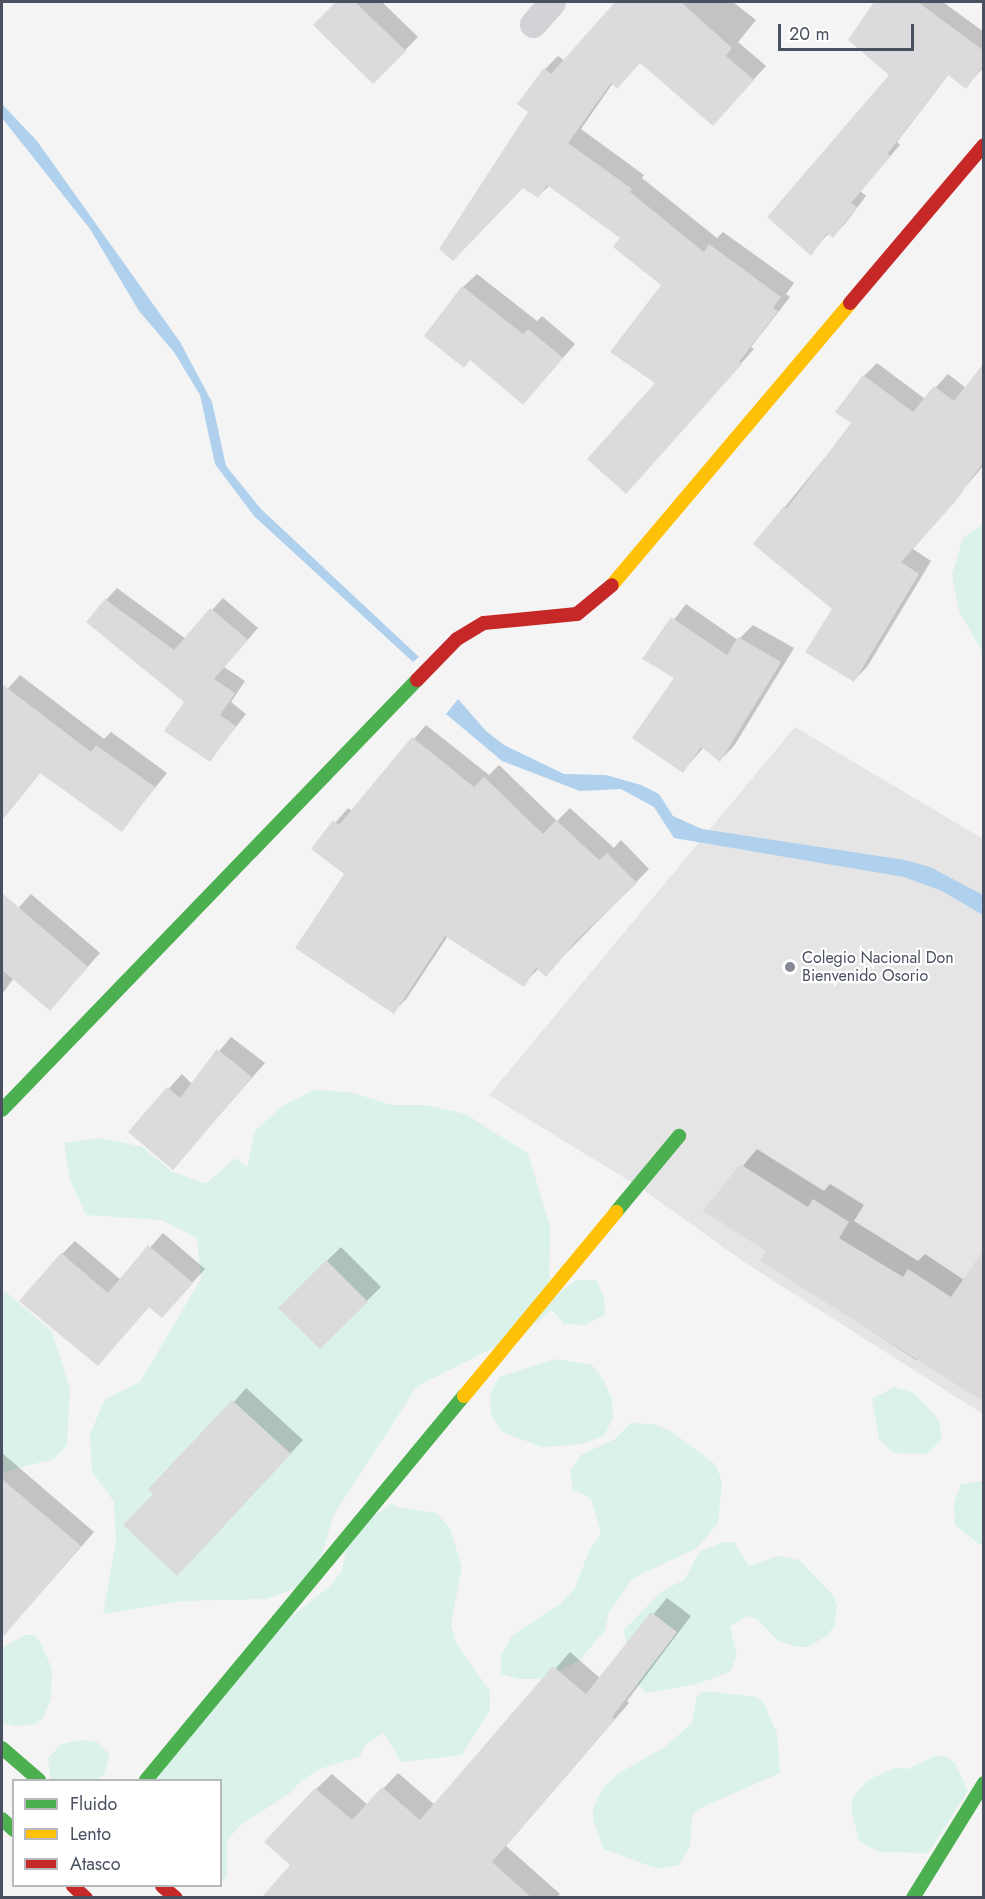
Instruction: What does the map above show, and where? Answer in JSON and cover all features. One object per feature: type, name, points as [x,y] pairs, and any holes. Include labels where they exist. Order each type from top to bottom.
[{"type":"street","points":[[2,1110],[457,639],[484,623],[577,614],[602,597],[984,145]]},
{"type":"street","points":[[147,1779],[679,1136]]},
{"type":"street","points":[[2,1749],[38,1779]]},
{"type":"street","points":[[913,1898],[984,1783]]},
{"type":"street","points":[[74,1887],[86,1898]]},
{"type":"street","points":[[163,1887],[177,1898]]},
{"type":"lane","points":[[533,24],[552,2]]},
{"type":"shaded area","name":"Colegio Nacional Don Bienvenido Osorio","points":[[795,727],[983,839],[983,1414],[747,1264],[641,1188],[489,1095]]},
{"type":"green space","points":[[983,524],[983,653],[959,611],[952,575],[963,538]]},
{"type":"green space","points":[[314,1090],[350,1092],[392,1105],[426,1105],[466,1114],[528,1154],[550,1226],[549,1300],[577,1280],[596,1280],[604,1297],[605,1315],[585,1325],[564,1324],[552,1310],[523,1333],[417,1386],[333,1516],[322,1554],[301,1586],[266,1599],[181,1601],[103,1614],[116,1541],[114,1502],[92,1471],[90,1434],[105,1399],[140,1382],[201,1279],[197,1238],[162,1220],[86,1215],[70,1180],[64,1143],[101,1138],[142,1147],[171,1171],[206,1184],[235,1158],[247,1167],[255,1131],[282,1106]]},
{"type":"green space","points":[[6,1292],[52,1332],[70,1389],[67,1445],[54,1459],[2,1472],[2,1293]]},
{"type":"green space","points":[[555,1359],[592,1365],[604,1381],[612,1399],[613,1418],[604,1436],[581,1444],[542,1447],[502,1432],[491,1415],[490,1395],[499,1377]]},
{"type":"green space","points":[[894,1387],[914,1393],[939,1420],[942,1439],[927,1454],[893,1453],[879,1439],[872,1399]]},
{"type":"green space","points":[[631,1423],[653,1424],[671,1431],[715,1464],[722,1481],[718,1523],[697,1548],[633,1578],[609,1612],[605,1630],[580,1660],[546,1679],[520,1679],[501,1674],[501,1655],[512,1636],[561,1603],[575,1588],[589,1551],[601,1534],[591,1498],[573,1490],[570,1471],[581,1455],[615,1439]]},
{"type":"green space","points":[[983,1481],[983,1544],[979,1544],[955,1525],[954,1502],[961,1484]]},
{"type":"green space","points":[[393,1503],[395,1507],[437,1513],[450,1529],[462,1567],[451,1624],[456,1643],[490,1691],[490,1710],[462,1755],[401,1762],[384,1733],[366,1744],[360,1756],[320,1769],[302,1780],[289,1794],[239,1826],[227,1841],[227,1878],[222,1880],[222,1779],[153,1779],[253,1647],[330,1586],[342,1571],[349,1533]]},
{"type":"green space","points":[[724,1542],[734,1542],[749,1566],[778,1556],[799,1560],[833,1595],[837,1605],[835,1624],[828,1635],[808,1647],[798,1647],[778,1641],[756,1618],[746,1616],[730,1627],[737,1655],[730,1672],[697,1684],[646,1693],[631,1677],[624,1630],[661,1592],[685,1579],[699,1552]]},
{"type":"green space","points":[[25,1635],[34,1635],[40,1642],[52,1669],[51,1699],[43,1718],[35,1724],[14,1726],[2,1722],[2,1648]]},
{"type":"green space","points":[[704,1691],[757,1697],[764,1704],[777,1733],[780,1773],[698,1809],[692,1817],[690,1846],[679,1865],[658,1869],[604,1849],[593,1819],[593,1808],[603,1788],[619,1773],[665,1747],[692,1723],[697,1696]]},
{"type":"green space","points":[[79,1740],[97,1742],[110,1755],[104,1775],[97,1779],[51,1779],[48,1759],[60,1745]]},
{"type":"green space","points":[[935,1756],[947,1757],[955,1763],[968,1791],[928,1853],[879,1852],[859,1841],[851,1809],[853,1797],[868,1780],[894,1768],[908,1769]]},
{"type":"water","points":[[2,104],[37,141],[180,342],[212,402],[226,466],[261,509],[419,657],[413,662],[254,516],[215,464],[200,395],[174,352],[139,311],[90,229],[2,118]]},
{"type":"water","points":[[458,699],[486,731],[504,745],[564,774],[606,775],[641,785],[659,794],[673,816],[702,829],[905,860],[930,867],[983,895],[983,915],[942,891],[904,877],[674,838],[654,807],[621,789],[580,791],[502,761],[446,714]]},
{"type":"building","points":[[336,2],[355,2],[406,51],[373,84],[313,25]]},
{"type":"building","points":[[615,2],[681,2],[732,48],[726,56],[754,80],[713,126],[640,63],[617,89],[611,83],[568,143],[632,189],[630,192],[704,252],[709,244],[781,297],[773,308],[778,311],[739,362],[742,364],[626,494],[587,459],[655,383],[610,352],[661,285],[613,247],[620,238],[547,185],[538,198],[523,188],[453,261],[439,249],[528,112],[517,104],[544,68],[551,74]]},
{"type":"building","points":[[874,2],[918,2],[984,51],[984,65],[966,89],[948,75],[887,154],[891,156],[851,203],[857,207],[833,238],[827,233],[811,256],[767,217],[889,75],[848,40]]},
{"type":"building","points":[[462,286],[523,334],[528,329],[563,358],[523,405],[470,360],[464,368],[424,336]]},
{"type":"building","points":[[984,363],[984,461],[955,502],[901,562],[919,574],[854,682],[805,652],[832,609],[753,544],[784,506],[787,508],[851,423],[835,412],[863,375],[913,412],[934,386],[954,401]]},
{"type":"building","points":[[105,599],[174,650],[210,608],[248,640],[214,679],[235,693],[220,715],[236,726],[210,762],[164,731],[184,702],[86,622]]},
{"type":"building","points":[[671,617],[727,655],[738,637],[781,662],[720,762],[701,747],[683,773],[632,738],[674,678],[642,659]]},
{"type":"building","points":[[2,684],[91,752],[96,745],[155,787],[122,832],[40,773],[2,820]]},
{"type":"building","points":[[412,737],[474,787],[484,777],[543,834],[556,820],[599,860],[607,853],[637,883],[578,939],[546,977],[536,968],[524,987],[445,936],[394,1014],[295,948],[344,874],[311,849],[333,820],[339,825]]},
{"type":"building","points":[[2,893],[88,967],[50,1011],[2,970]]},
{"type":"building","points":[[217,1049],[252,1077],[173,1170],[128,1132],[167,1087],[180,1098]]},
{"type":"building","points":[[740,1164],[808,1207],[813,1199],[849,1222],[839,1238],[903,1277],[908,1269],[951,1297],[984,1249],[984,1402],[760,1261],[766,1251],[703,1211]]},
{"type":"building","points":[[148,1245],[193,1283],[162,1318],[149,1307],[98,1366],[19,1301],[61,1253],[108,1293]]},
{"type":"building","points":[[326,1260],[368,1302],[320,1349],[278,1308]]},
{"type":"building","points":[[232,1400],[291,1454],[177,1576],[123,1525],[153,1494],[148,1489]]},
{"type":"building","points":[[2,1479],[81,1546],[2,1638]]},
{"type":"building","points":[[651,1612],[677,1632],[612,1717],[615,1719],[492,1862],[532,1898],[261,1898],[290,1865],[264,1842],[315,1788],[352,1820],[382,1787],[420,1820],[553,1666],[586,1694]]},
{"type":"traffic: fast","points":[[2,1110],[417,680]]},
{"type":"traffic: fast","points":[[616,1212],[679,1136]]},
{"type":"traffic: fast","points":[[147,1779],[464,1396]]},
{"type":"traffic: fast","points":[[2,1748],[38,1779]]},
{"type":"traffic: fast","points":[[913,1898],[984,1783]]},
{"type":"traffic: fast","points":[[2,1819],[12,1828]]},
{"type":"traffic: slow","points":[[612,585],[850,303]]},
{"type":"traffic: slow","points":[[464,1396],[616,1212]]},
{"type":"traffic: jam","points":[[850,303],[984,145]]},
{"type":"traffic: jam","points":[[417,680],[457,639],[484,623],[577,614],[612,585]]},
{"type":"traffic: jam","points":[[74,1887],[86,1898]]},
{"type":"traffic: jam","points":[[163,1887],[176,1898]]},
{"type":"place","name":"Colegio Nacional Don Bienvenido Osorio","points":[[790,967]]}]
